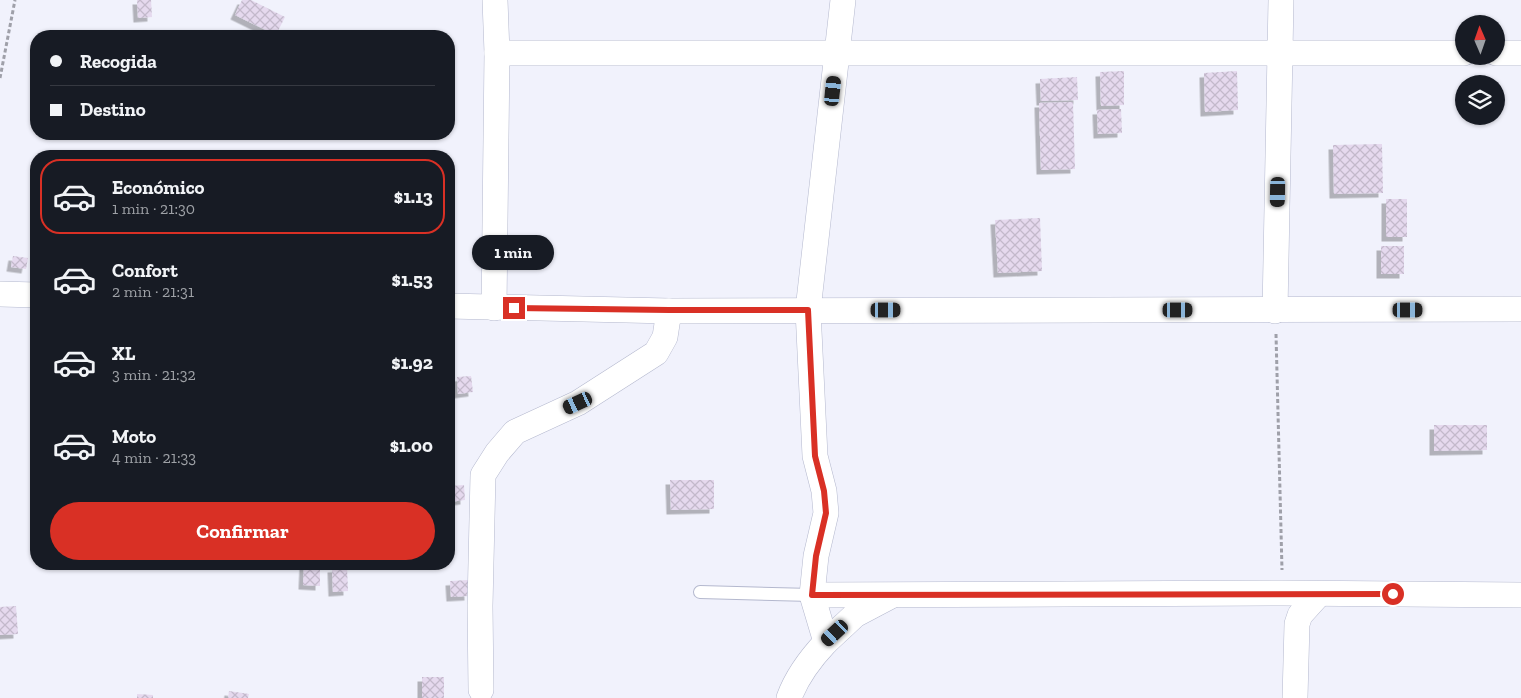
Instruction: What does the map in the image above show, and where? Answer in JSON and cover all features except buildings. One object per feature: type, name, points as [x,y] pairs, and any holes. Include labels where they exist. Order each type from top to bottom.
[{"type":"street","points":[[494,308],[497,53],[495,0]]},
{"type":"street","points":[[826,642],[812,595],[816,556],[826,513],[824,491],[815,456],[808,310],[843,0]]},
{"type":"street","points":[[1275,311],[1281,0]]},
{"type":"street","points":[[497,53],[1455,53]]},
{"type":"street","points":[[1505,53],[1521,53]]},
{"type":"street","points":[[0,294],[30,295]]},
{"type":"street","points":[[455,306],[669,310],[1275,311],[1521,309]]},
{"type":"street","points":[[481,690],[480,606],[483,475],[497,453],[515,432],[578,403],[656,353],[665,337],[669,310]]},
{"type":"street","points":[[1295,698],[1297,624],[1300,615],[1319,594]]},
{"type":"street","points":[[812,595],[1521,595]]},
{"type":"street","points":[[789,698],[795,682],[809,661],[826,642],[855,615],[893,595]]},
{"type":"lane","points":[[700,592],[812,595]]},
{"type":"path","points":[[0,78],[14,0]]},
{"type":"path","points":[[1275,311],[1283,594]]},
{"type":"route","points":[[514,308],[808,310],[815,456],[824,491],[826,513],[816,556],[812,595],[1393,594]]}]
